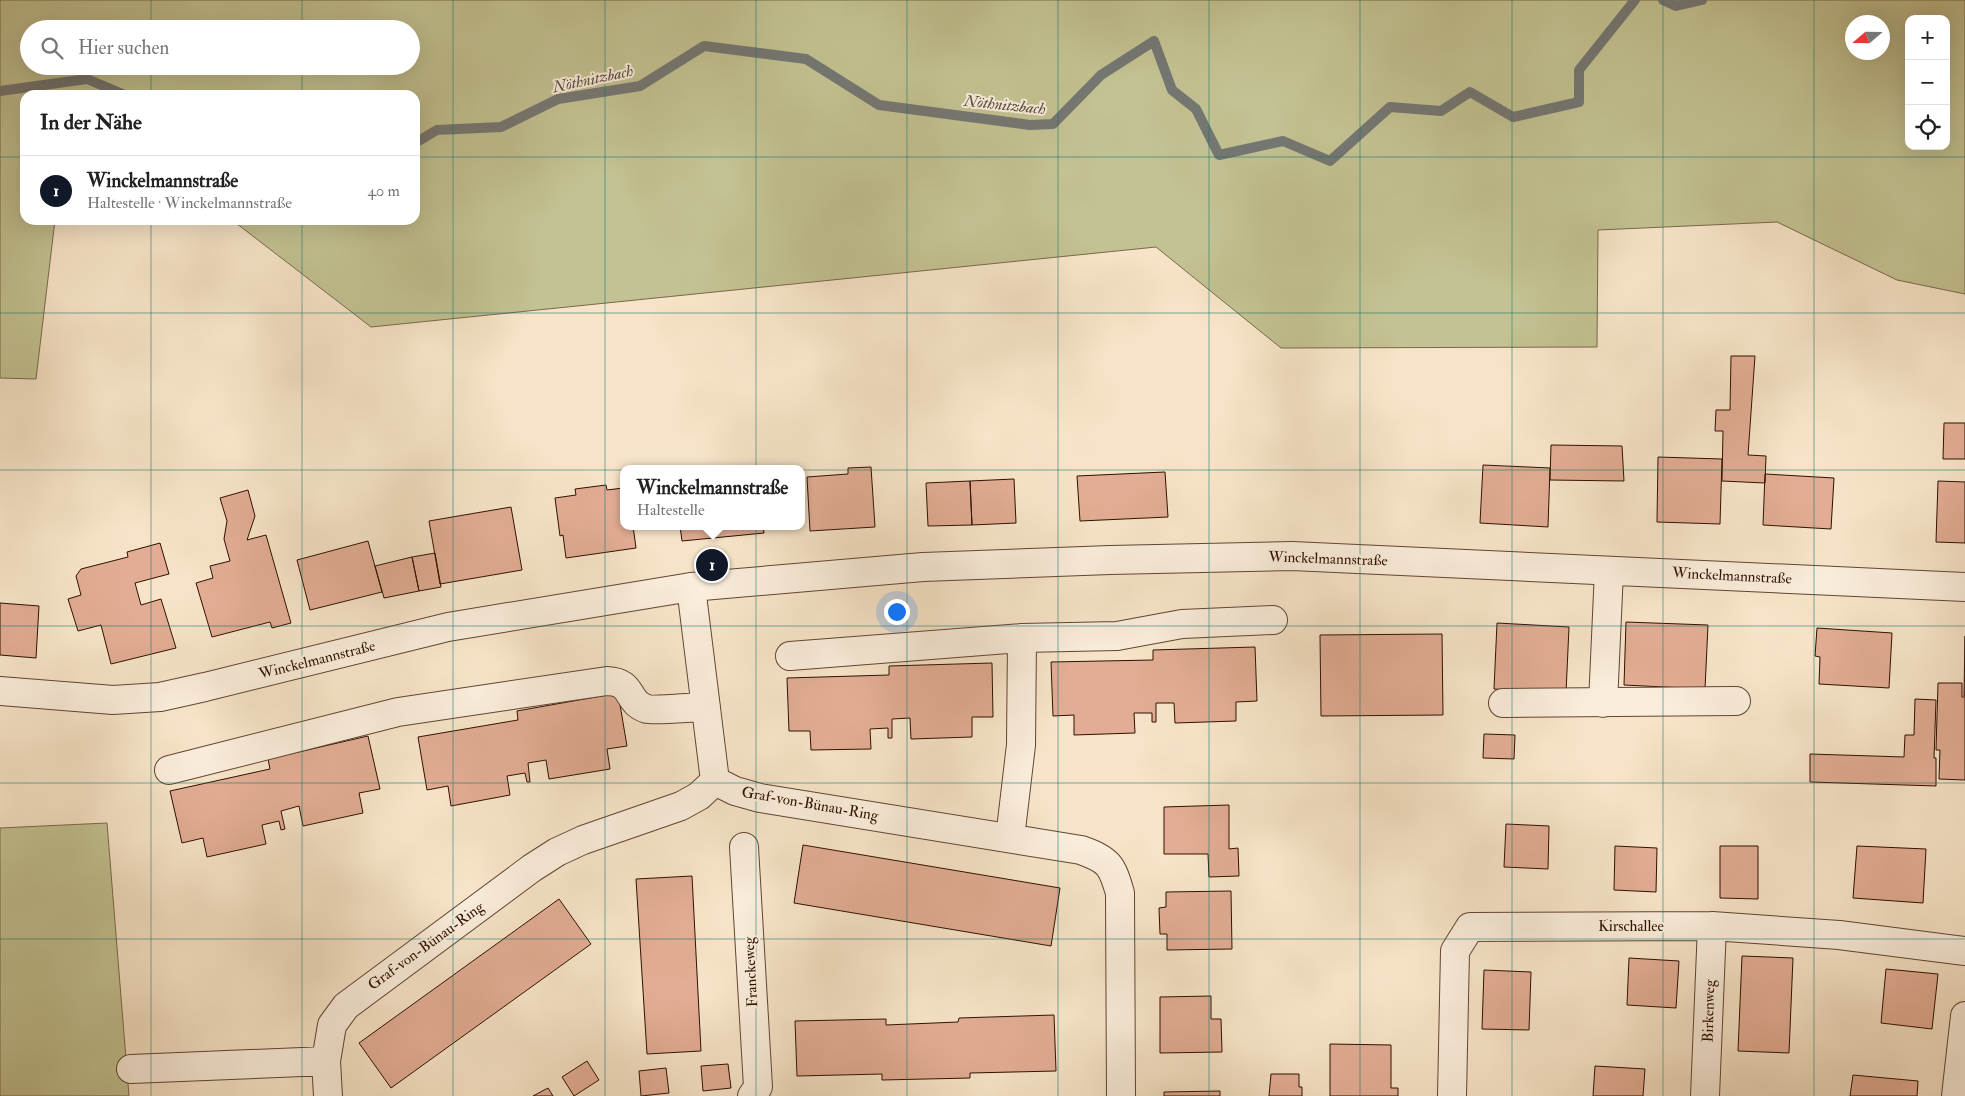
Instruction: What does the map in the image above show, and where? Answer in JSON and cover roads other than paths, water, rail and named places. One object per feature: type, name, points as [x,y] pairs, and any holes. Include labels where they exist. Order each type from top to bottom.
[{"type":"street","name":"Winckelmannstraße","points":[[0,691],[113,700],[160,697],[448,627],[691,586],[923,567],[1110,560],[1273,557],[1965,587]]},
{"type":"street","points":[[1603,702],[1609,571]]},
{"type":"street","points":[[691,586],[715,781]]},
{"type":"street","points":[[790,656],[1022,638],[1117,636],[1182,624],[1273,620]]},
{"type":"street","points":[[1010,838],[1021,745],[1022,638]]},
{"type":"street","points":[[169,770],[398,712],[607,681],[618,682],[626,687],[634,701],[647,709],[706,707]]},
{"type":"street","points":[[1503,703],[1736,701]]},
{"type":"street","name":"Graf-von-Bünau-Ring","points":[[328,1096],[326,1061],[332,1025],[346,1006],[532,868],[557,852],[583,840],[681,806],[699,796],[715,781],[735,791],[760,798],[1081,850],[1102,858],[1115,874],[1120,893],[1121,1096]]},
{"type":"street","name":"Franckeweg","points":[[744,847],[758,1086],[752,1096]]},
{"type":"street","name":"Kirschallee","points":[[1452,1096],[1454,951],[1470,927],[1712,926],[1839,935],[1965,951]]},
{"type":"street","name":"Birkenweg","points":[[1705,1096],[1712,926]]},
{"type":"street","points":[[1956,1096],[1965,1016]]},
{"type":"street","points":[[131,1069],[326,1061]]},
{"type":"waterway","name":"Nöthnitzbach","points":[[420,140],[437,130],[501,127],[558,99],[640,86],[704,46],[806,59],[879,105],[1030,125],[1053,124],[1101,75],[1154,41],[1172,90],[1196,109],[1219,155],[1283,141],[1330,161],[1390,107],[1441,111],[1470,92],[1513,117],[1579,102],[1579,70],[1635,0]]},
{"type":"waterway","name":"Nöthnitzbach","points":[[1663,0],[1676,6],[1702,0]]},
{"type":"waterway","name":"Nöthnitzbach","points":[[0,91],[87,79],[113,90]]},
{"type":"place","name":"Winckelmannstraße","points":[[712,565]]}]
